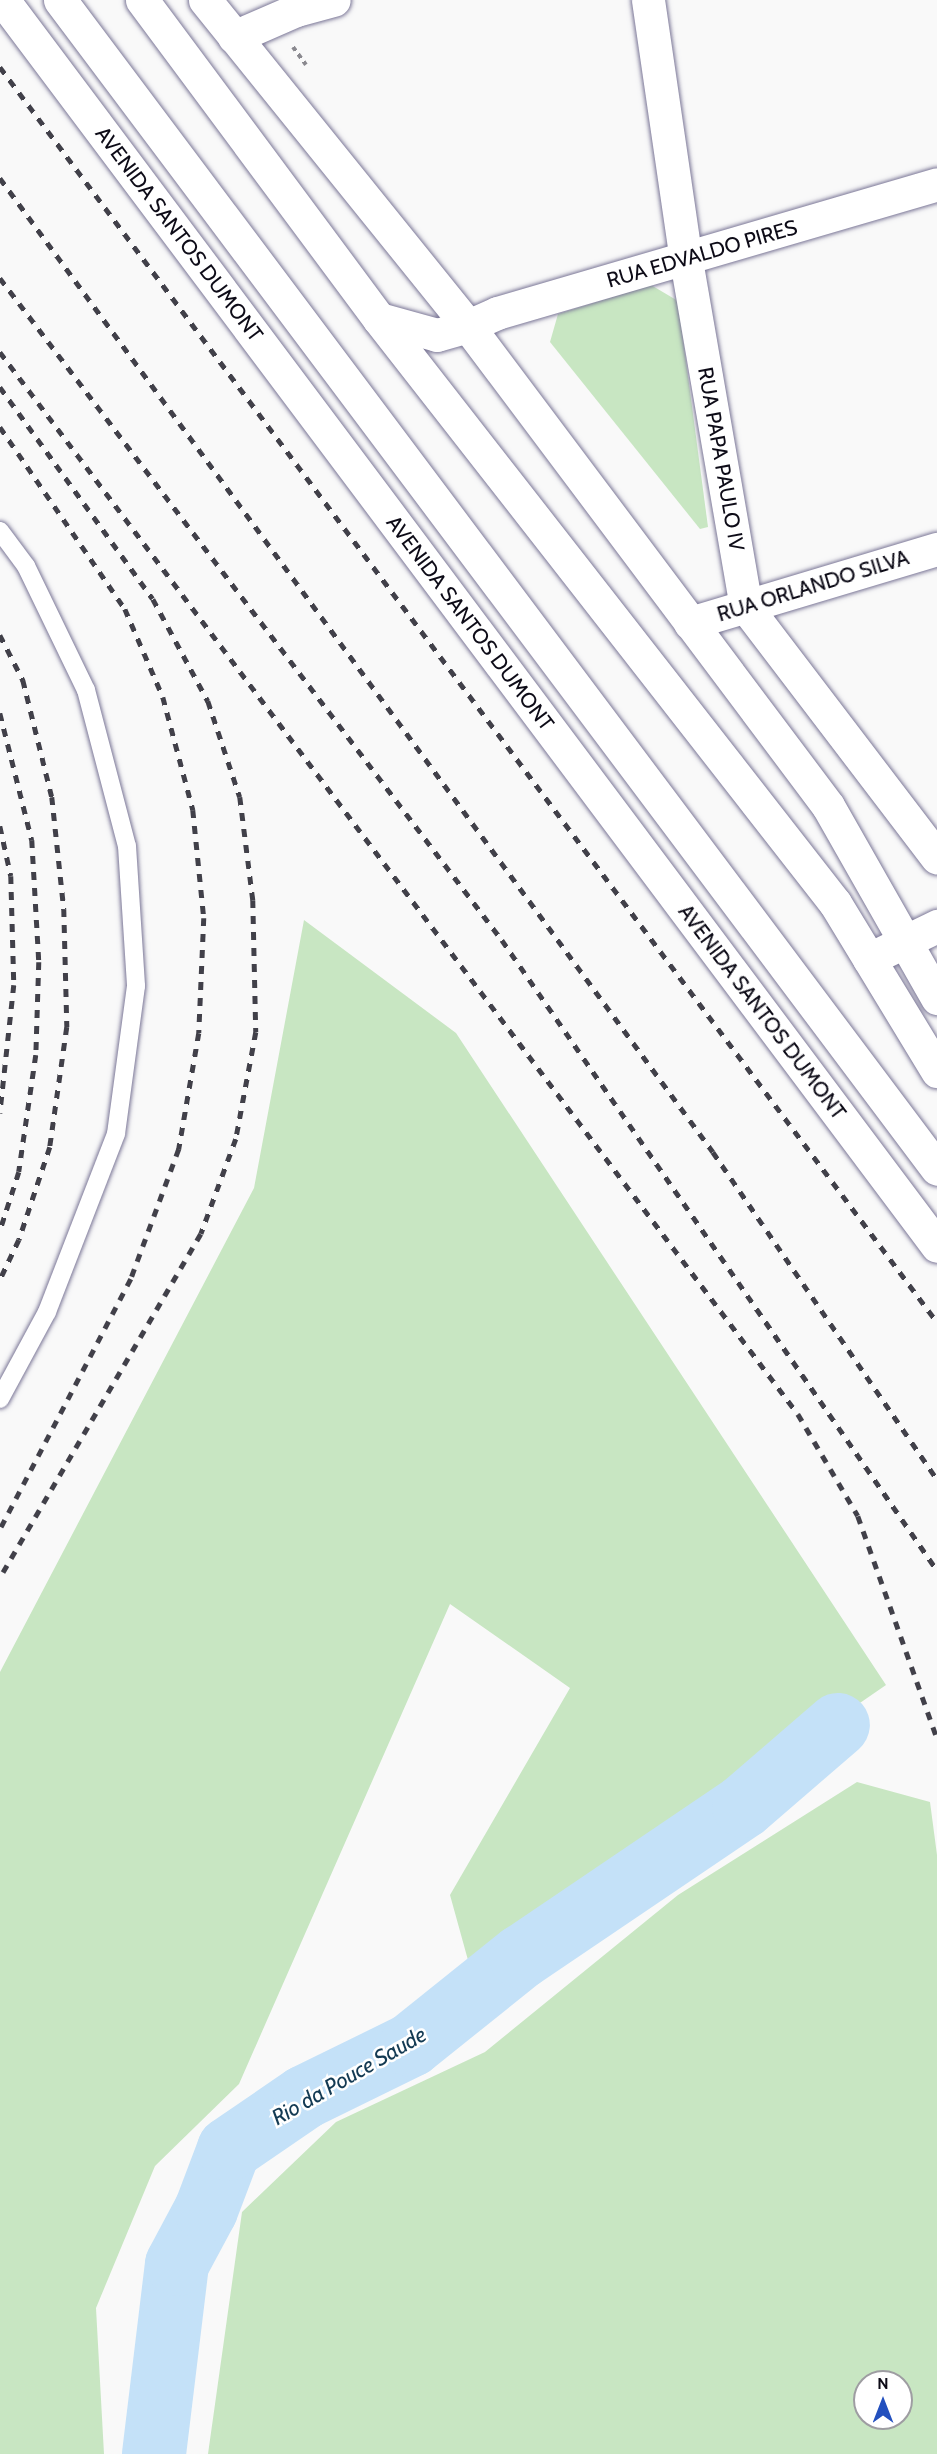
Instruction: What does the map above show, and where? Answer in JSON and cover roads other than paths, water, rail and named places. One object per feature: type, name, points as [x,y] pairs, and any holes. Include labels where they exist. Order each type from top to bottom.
[{"type":"main road","name":"AVENIDA SANTOS DUMONT","points":[[3,0],[937,1246]]},
{"type":"main road","points":[[60,0],[937,1169]]},
{"type":"main road","points":[[142,0],[379,319],[835,903],[937,1071]]},
{"type":"main road","points":[[205,0],[468,326],[828,806],[937,998]]},
{"type":"main road","points":[[234,37],[296,10],[334,0]]},
{"type":"main road","name":"RUA PAPA PAULO IV","points":[[648,0],[686,260],[746,607],[937,858]]},
{"type":"main road","name":"RUA EDVALDO PIRES","points":[[379,319],[437,335],[468,326],[497,313],[686,260],[937,184]]},
{"type":"main road","name":"RUA ORLANDO SILVA","points":[[690,623],[937,549]]},
{"type":"main road","points":[[869,959],[904,940],[937,926]]},
{"type":"lane","points":[[0,531],[26,566],[86,690],[127,846],[135,986],[116,1134],[47,1312],[0,1399]]},
{"type":"waterway","name":"Rio da Pouce Saude","points":[[154,2454],[177,2264],[206,2210],[229,2149],[305,2097],[411,2045],[521,1957],[744,1806],[838,1725]]},
{"type":"railway","points":[[0,67],[937,1322]]},
{"type":"railway","points":[[0,178],[713,1152],[937,1479]]},
{"type":"railway","points":[[0,278],[502,940],[937,1570]]},
{"type":"railway","points":[[0,352],[798,1414],[858,1516],[937,1738]]},
{"type":"railway","points":[[0,387],[153,599],[208,701],[240,797],[253,900],[256,1032],[236,1139],[201,1234],[0,1578]]},
{"type":"railway","points":[[0,427],[125,609],[163,697],[193,810],[204,918],[199,1033],[179,1149],[131,1279],[0,1530]]},
{"type":"railway","points":[[0,635],[23,680],[52,797],[64,909],[67,1027],[50,1147],[19,1240],[0,1280]]},
{"type":"railway","points":[[0,713],[32,840],[39,962],[36,1055],[19,1172],[0,1231]]},
{"type":"railway","points":[[0,826],[11,876],[14,985],[0,1113]]}]
